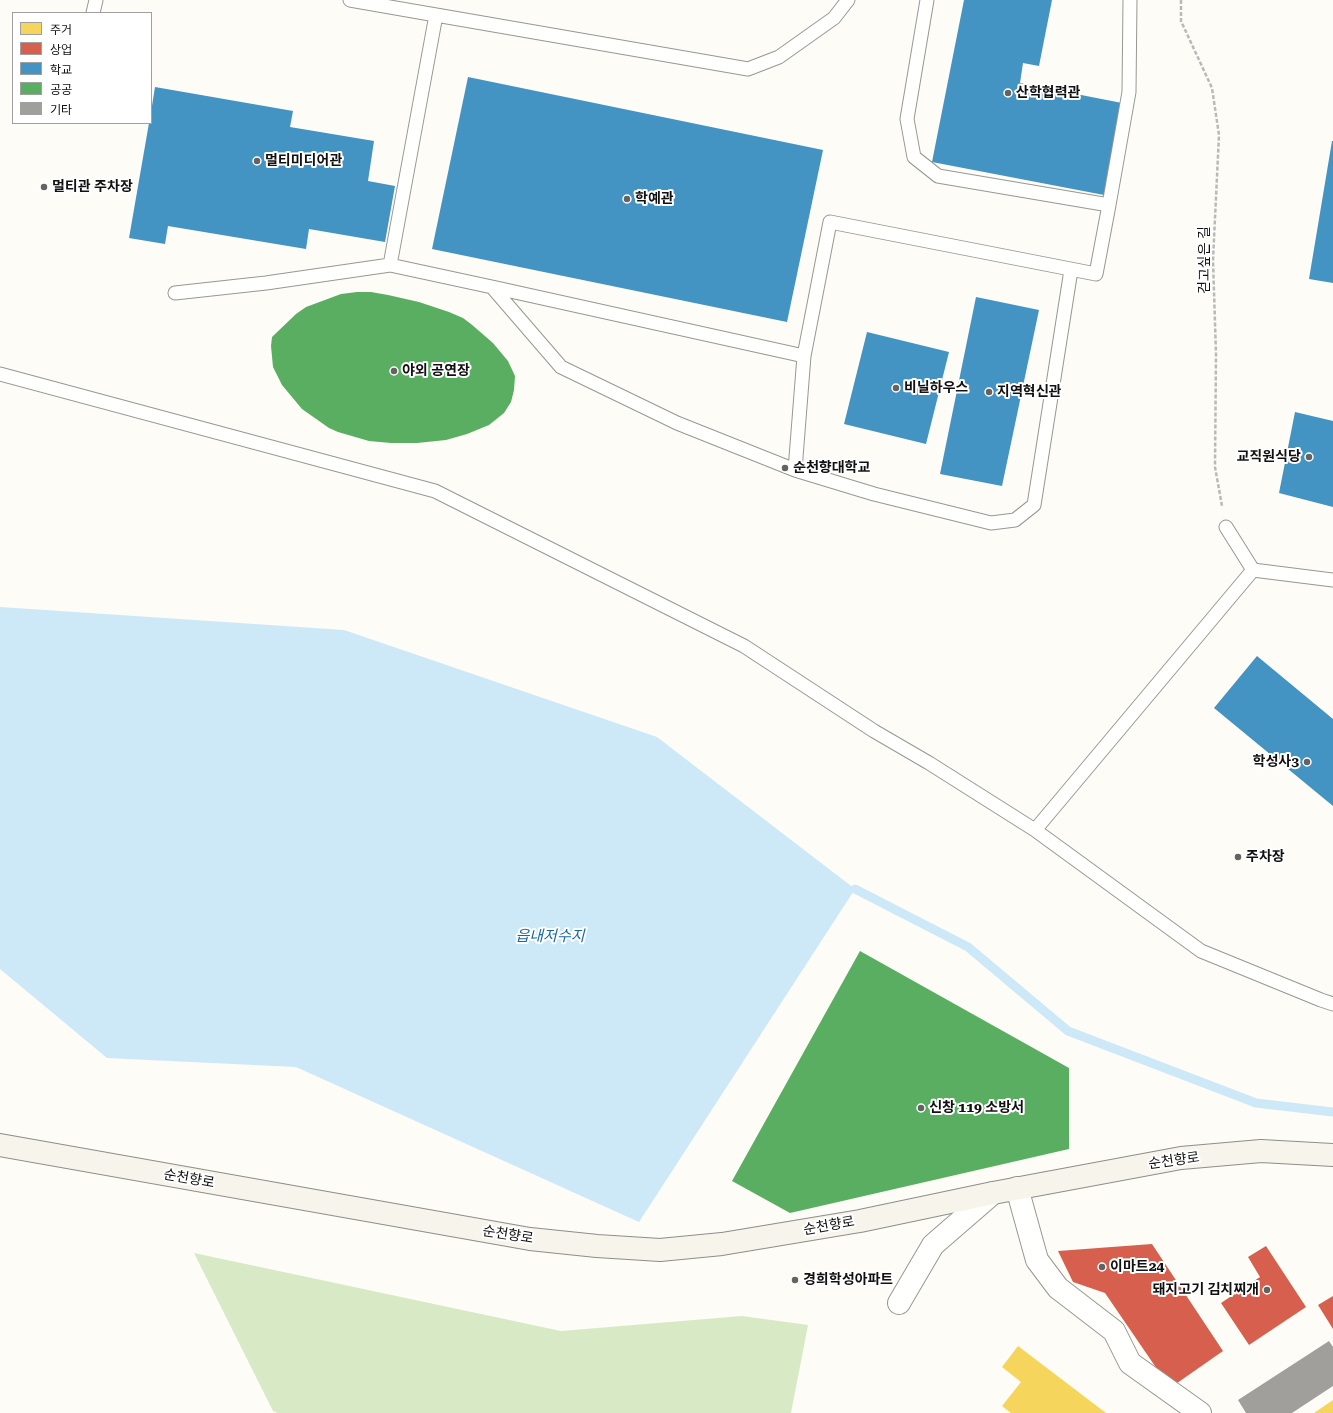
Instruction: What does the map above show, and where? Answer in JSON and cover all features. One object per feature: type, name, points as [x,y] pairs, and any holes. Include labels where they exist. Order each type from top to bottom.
[{"type":"main road","name":"순천향로","points":[[0,1146],[530,1239],[597,1246],[660,1250],[730,1243],[860,1220],[1018,1188],[1181,1158],[1261,1151],[1333,1155]]},
{"type":"main road","points":[[0,1154],[36,1152]]},
{"type":"street","points":[[1018,1188],[1037,1260],[1058,1288],[1114,1331],[1130,1363],[1200,1413]]},
{"type":"street","points":[[899,1303],[933,1245],[993,1193]]},
{"type":"lane","points":[[93,12],[96,0]]},
{"type":"lane","points":[[350,0],[748,69],[785,52],[834,18],[848,0]]},
{"type":"lane","points":[[926,0],[907,119],[914,157],[938,176],[1109,205]]},
{"type":"lane","points":[[795,470],[804,356],[830,222],[1096,274],[1129,92],[1130,0]]},
{"type":"lane","points":[[390,265],[436,15]]},
{"type":"lane","points":[[175,293],[266,283],[390,265],[804,356]]},
{"type":"lane","points":[[492,287],[561,368],[677,423],[795,470],[874,494],[991,523],[1015,520],[1034,504],[1071,270]]},
{"type":"lane","points":[[0,374],[435,490],[744,646],[874,731],[1035,830],[1200,950],[1333,1004]]},
{"type":"lane","points":[[1226,527],[1253,570]]},
{"type":"lane","points":[[1035,830],[1253,570]]},
{"type":"lane","points":[[1253,570],[1333,580]]},
{"type":"path","name":"걷고싶은 길","points":[[1181,0],[1181,21],[1212,88],[1219,135],[1213,260],[1216,354],[1215,466],[1226,527]]},
{"type":"green space","points":[[194,1253],[561,1331],[742,1316],[808,1325],[791,1413],[277,1413],[273,1411]]},
{"type":"water","name":"읍내저수지","points":[[0,607],[344,630],[657,737],[855,889],[639,1222],[296,1067],[107,1058],[0,969]]},
{"type":"building: 주거","points":[[1018,1346],[1106,1413],[1011,1413],[1002,1406],[1021,1382],[1002,1367]]},
{"type":"building: 주거","points":[[1333,1400],[1333,1413],[1314,1413]]},
{"type":"building: 상업","points":[[1152,1244],[1223,1351],[1170,1388],[1105,1293],[1073,1282],[1058,1251]]},
{"type":"building: 상업","name":"돼지고기 김치찌개","points":[[1266,1246],[1306,1307],[1249,1345],[1221,1303],[1260,1277],[1248,1257]]},
{"type":"building: 상업","points":[[1333,1296],[1333,1329],[1318,1305]]},
{"type":"building: 학교","name":"산학협력관","points":[[964,0],[1052,0],[1039,66],[1023,63],[1020,83],[1122,103],[1104,195],[932,162]]},
{"type":"building: 학교","name":"학예관","points":[[468,77],[823,150],[787,322],[432,249]]},
{"type":"building: 학교","name":"멀티미디어관","points":[[155,87],[293,111],[290,127],[374,141],[368,181],[395,186],[385,242],[309,229],[306,249],[168,226],[165,244],[129,238],[149,124],[152,124],[152,106]]},
{"type":"building: 학교","points":[[1333,141],[1333,283],[1309,279]]},
{"type":"building: 학교","name":"지역혁신관","points":[[976,297],[1039,310],[1002,486],[940,474]]},
{"type":"building: 학교","name":"비닐하우스","points":[[867,332],[949,352],[926,444],[844,424]]},
{"type":"building: 학교","name":"교직원식당","points":[[1295,412],[1333,421],[1333,507],[1279,493]]},
{"type":"building: 학교","name":"학성사3","points":[[1257,656],[1333,719],[1333,806],[1214,708]]},
{"type":"building: 공공","name":"야외 공연장","points":[[371,292],[419,302],[449,312],[463,318],[471,324],[493,343],[508,361],[515,376],[511,402],[504,413],[489,425],[467,434],[446,440],[417,443],[391,443],[369,441],[338,432],[329,428],[302,409],[282,385],[273,367],[271,346],[272,337],[296,314],[306,307],[341,294]]},
{"type":"building: 공공","name":"신창 119 소방서","points":[[860,951],[1069,1068],[1069,1149],[790,1213],[732,1181]]},
{"type":"building: 기타","points":[[1329,1341],[1333,1347],[1333,1386],[1292,1413],[1246,1413],[1238,1400]]},
{"type":"waterway","points":[[855,889],[968,947],[1068,1031],[1256,1103],[1333,1112]]},
{"type":"place","name":"산학협력관","points":[[1008,93]]},
{"type":"place","name":"멀티미디어관","points":[[257,161]]},
{"type":"place","name":"멀티관 주차장","points":[[44,187]]},
{"type":"place","name":"학예관","points":[[627,199]]},
{"type":"place","name":"야외 공연장","points":[[394,371]]},
{"type":"place","name":"비닐하우스","points":[[896,388]]},
{"type":"place","name":"지역혁신관","points":[[989,392]]},
{"type":"place","name":"교직원식당","points":[[1309,457]]},
{"type":"place","name":"순천향대학교","points":[[785,468]]},
{"type":"place","name":"학성사3","points":[[1307,762]]},
{"type":"place","name":"주차장","points":[[1238,857]]},
{"type":"place","name":"신창 119 소방서","points":[[921,1108]]},
{"type":"place","name":"이마트24","points":[[1102,1267]]},
{"type":"place","name":"경희학성아파트","points":[[795,1280]]},
{"type":"place","name":"돼지고기 김치찌개","points":[[1267,1290]]}]
